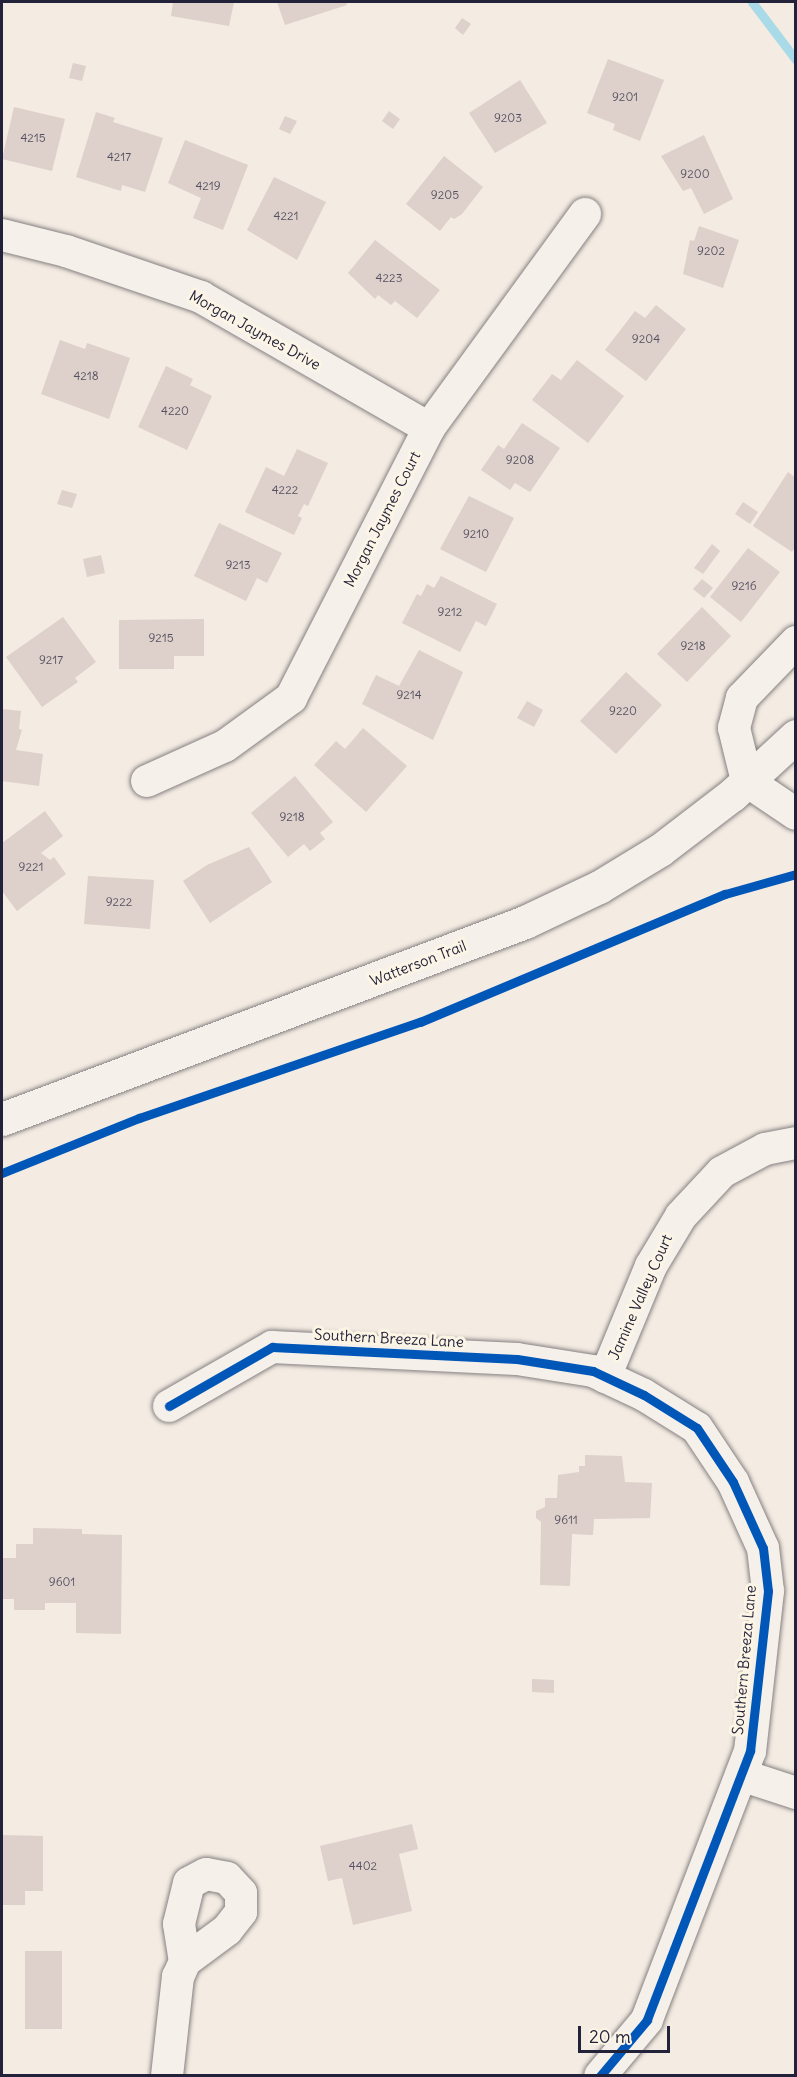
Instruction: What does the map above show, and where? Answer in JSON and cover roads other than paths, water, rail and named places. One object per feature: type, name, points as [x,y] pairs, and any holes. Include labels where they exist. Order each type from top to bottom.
[{"type":"main road","name":"Watterson Trail","points":[[2,1119],[525,922],[599,887],[660,850],[747,781],[795,736]]},
{"type":"street","name":"Morgan Jaymes Court","points":[[147,781],[225,746],[291,698],[429,428],[585,214]]},
{"type":"street","name":"Morgan Jaymes Drive","points":[[2,235],[66,251],[201,297],[429,428]]},
{"type":"street","points":[[795,642],[742,698],[734,728],[747,781],[795,814]]},
{"type":"street","name":"Jamine Valley Court","points":[[605,1377],[651,1266],[681,1216],[722,1172],[765,1149],[795,1143]]},
{"type":"street","name":"Southern Breeza Lane","points":[[169,1406],[272,1347],[517,1359],[605,1377],[644,1395],[697,1428],[733,1482],[763,1548],[768,1591],[750,1751],[647,2020],[600,2076]]},
{"type":"street","points":[[741,1775],[795,1793]]},
{"type":"street","points":[[167,2076],[174,1998],[185,1961]]},
{"type":"waterway","points":[[752,2],[796,60]]}]
